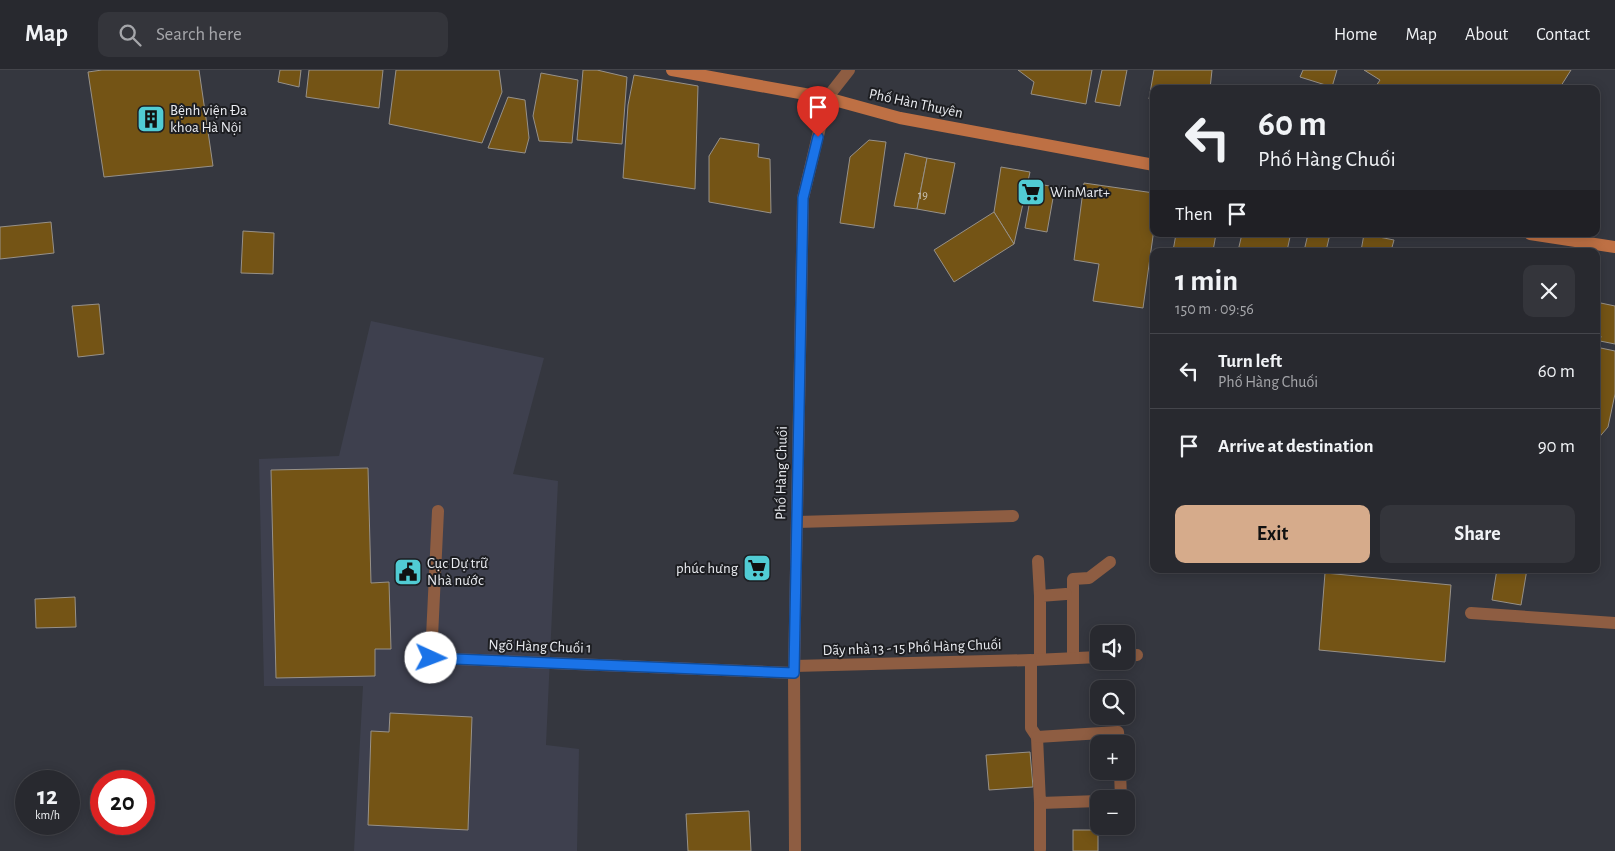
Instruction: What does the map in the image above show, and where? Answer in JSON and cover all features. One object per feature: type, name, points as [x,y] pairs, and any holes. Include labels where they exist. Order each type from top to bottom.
[{"type":"street","name":"Phố Hàn Thuyên","points":[[672,70],[827,98],[900,118],[1150,165]]},
{"type":"street","points":[[827,98],[849,70]]},
{"type":"street","name":"Phố Hàng Chuối","points":[[795,851],[794,670],[803,198],[827,98]]},
{"type":"street","points":[[1548,237],[1615,248]]},
{"type":"street","name":"Ngõ Hàng Chuối 1","points":[[438,511],[431,658],[794,670]]},
{"type":"street","points":[[797,522],[1013,516]]},
{"type":"street","points":[[1038,561],[1040,596],[1031,728],[1037,737],[1040,849]]},
{"type":"street","points":[[1073,658],[1073,579],[1089,578],[1110,562]]},
{"type":"street","points":[[1040,596],[1066,594]]},
{"type":"street","points":[[1471,613],[1615,623]]},
{"type":"street","name":"Dãy nhà 13 - 15 Phố Hàng Chuối","points":[[794,670],[1090,657]]},
{"type":"street","points":[[1037,737],[1118,732],[1118,735]]},
{"type":"street","points":[[1040,803],[1090,801]]},
{"type":"shaded area","name":"Cục Dự trữ Nhà nước","points":[[371,321],[544,358],[513,474],[558,481],[546,745],[579,749],[577,851],[354,851],[363,686],[264,686],[259,459],[339,456]]},
{"type":"building","name":"Bệnh viện Đa khoa Hà Nội","points":[[102,70],[199,70],[213,166],[104,177],[88,72]]},
{"type":"building","points":[[280,70],[301,70],[299,87],[278,82]]},
{"type":"building","points":[[309,70],[383,70],[379,108],[306,97]]},
{"type":"building","points":[[396,70],[499,70],[502,92],[482,143],[389,124]]},
{"type":"building","points":[[583,70],[597,70],[627,77],[622,144],[577,140]]},
{"type":"building","points":[[1018,70],[1092,70],[1086,104],[1031,94],[1034,82]]},
{"type":"building","points":[[1102,70],[1127,70],[1120,106],[1095,102]]},
{"type":"building","points":[[1154,70],[1212,70],[1210,85],[1151,85]]},
{"type":"building","points":[[1303,70],[1337,70],[1333,85],[1326,85],[1300,77]]},
{"type":"building","points":[[1364,70],[1571,70],[1562,85],[1377,85],[1380,80]]},
{"type":"building","points":[[541,73],[578,80],[572,143],[539,141],[533,116]]},
{"type":"building","points":[[634,75],[698,86],[695,189],[623,178],[628,105]]},
{"type":"building","points":[[508,97],[525,100],[529,138],[525,153],[488,148]]},
{"type":"building","points":[[720,138],[759,144],[758,157],[770,159],[771,213],[709,202],[709,156]]},
{"type":"building","points":[[869,140],[886,142],[874,228],[840,223],[850,157]]},
{"type":"building","points":[[905,153],[927,158],[917,209],[894,206]]},
{"type":"building","points":[[927,158],[955,163],[945,214],[917,209]]},
{"type":"building","points":[[1001,167],[1030,172],[1014,244],[994,212]]},
{"type":"building","points":[[1033,183],[1055,187],[1047,232],[1025,228]]},
{"type":"building","points":[[1084,183],[1150,192],[1150,237],[1153,237],[1143,308],[1093,301],[1099,264],[1074,260]]},
{"type":"building","points":[[994,212],[1014,244],[954,282],[934,250]]},
{"type":"building","points":[[51,222],[54,253],[0,259],[0,227]]},
{"type":"building","points":[[243,231],[274,233],[273,274],[241,273]]},
{"type":"building","points":[[1175,237],[1215,237],[1214,248],[1174,248]]},
{"type":"building","points":[[1241,237],[1290,237],[1288,248],[1239,248]]},
{"type":"building","points":[[1307,237],[1329,237],[1327,248],[1305,248]]},
{"type":"building","points":[[1363,237],[1379,237],[1394,240],[1392,248],[1362,248]]},
{"type":"building","points":[[1600,303],[1615,306],[1615,344],[1600,341]]},
{"type":"building","points":[[99,304],[104,354],[78,357],[72,306]]},
{"type":"building","points":[[1600,348],[1615,351],[1615,394],[1608,427],[1600,436]]},
{"type":"building","points":[[368,468],[371,583],[389,582],[391,649],[375,649],[375,676],[276,678],[271,470]]},
{"type":"building","points":[[1325,573],[1451,585],[1445,662],[1319,650]]},
{"type":"building","points":[[1496,573],[1526,573],[1521,605],[1492,600]]},
{"type":"building","points":[[75,597],[76,627],[36,628],[35,599]]},
{"type":"building","points":[[390,713],[472,717],[468,830],[368,825],[371,731],[389,732]]},
{"type":"building","points":[[1030,752],[1033,787],[989,790],[986,755]]},
{"type":"building","points":[[749,811],[751,851],[688,851],[686,814]]},
{"type":"building","points":[[1073,830],[1090,830],[1090,835],[1098,835],[1098,851],[1073,851]]},
{"type":"place","name":"Bệnh viện Đa khoa Hà Nội","points":[[151,119]]},
{"type":"place","name":"WinMart+","points":[[1031,192]]},
{"type":"place","name":"phúc hưng","points":[[757,568]]},
{"type":"place","name":"Cục Dự trữ Nhà nước","points":[[408,572]]},
{"type":"route","points":[[431,658],[794,673],[803,198],[818,137]]}]
